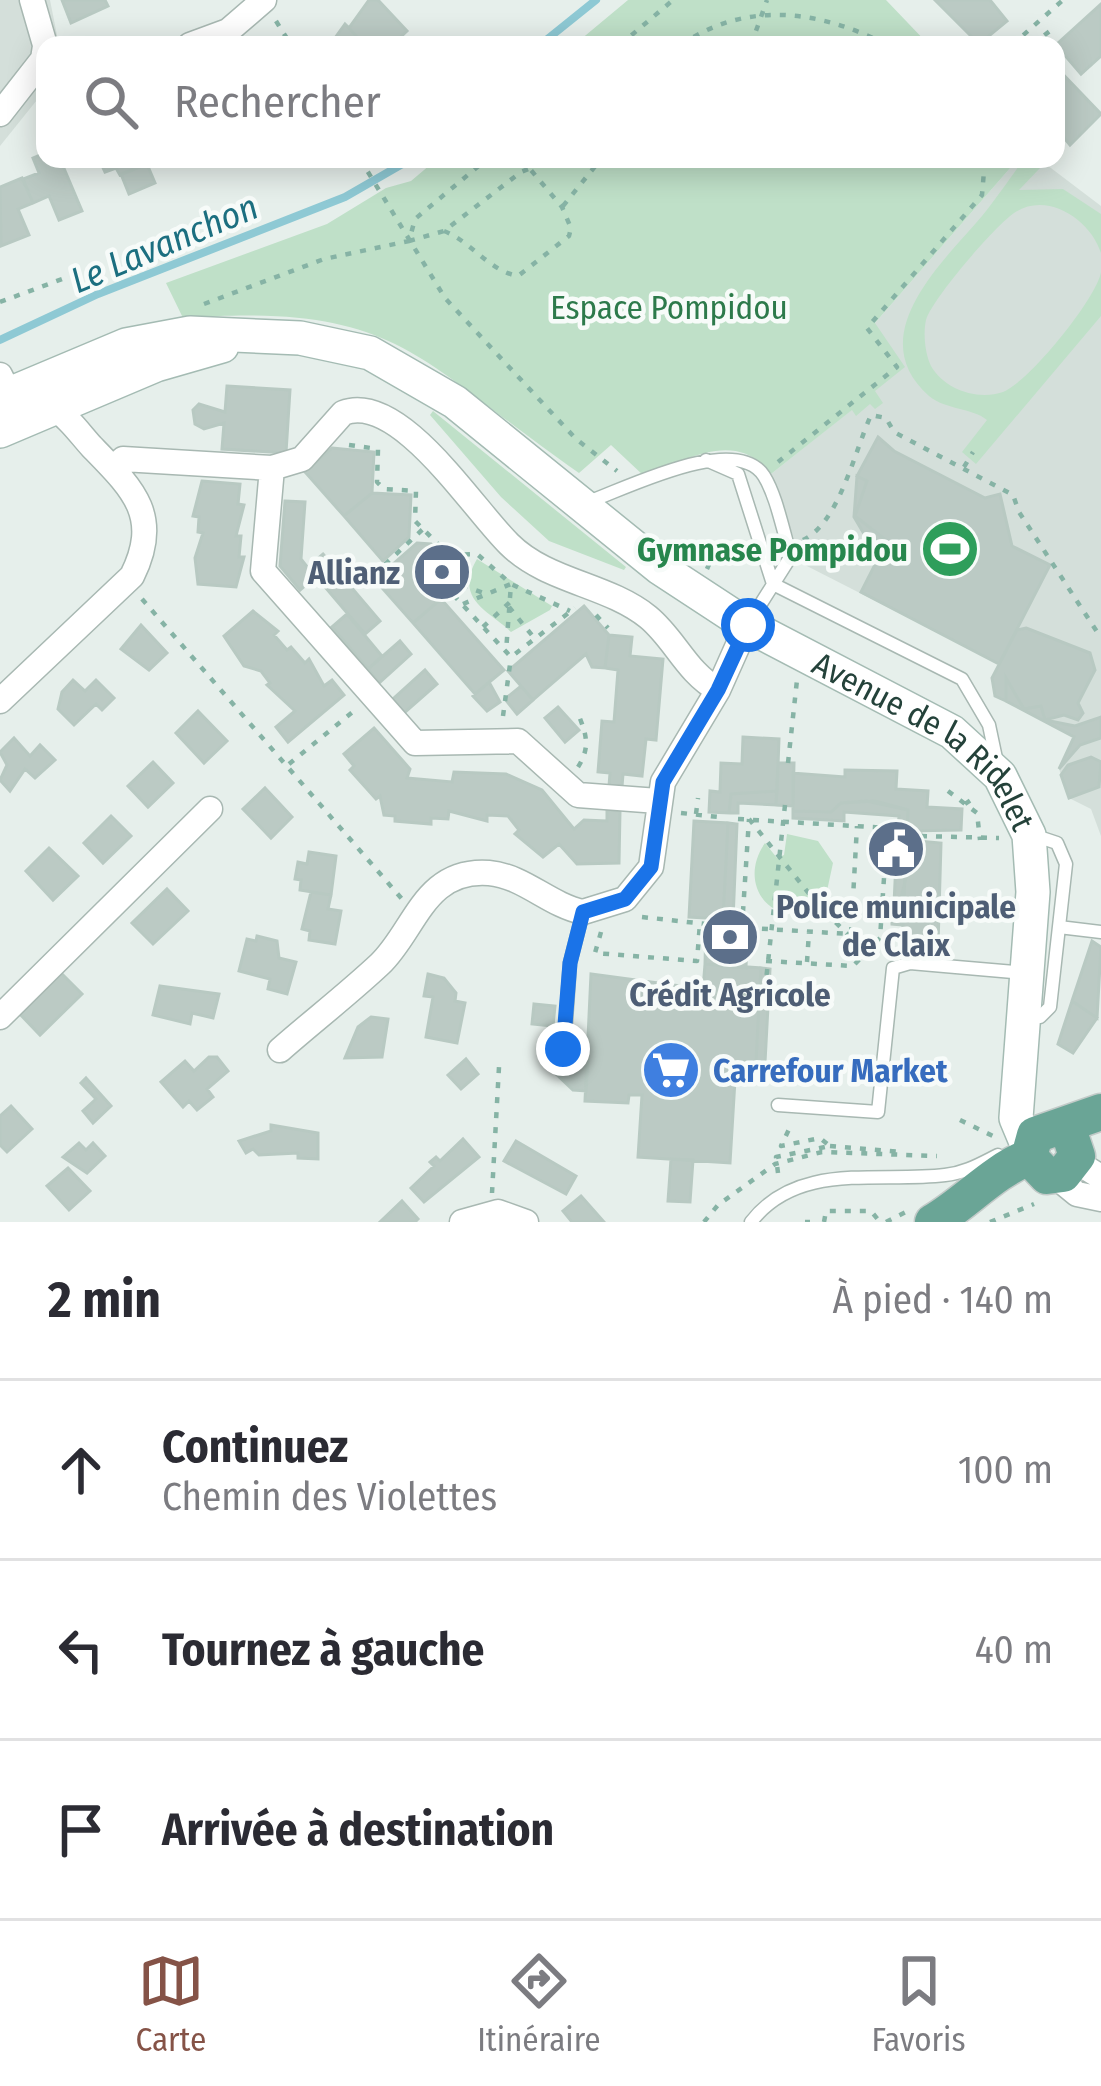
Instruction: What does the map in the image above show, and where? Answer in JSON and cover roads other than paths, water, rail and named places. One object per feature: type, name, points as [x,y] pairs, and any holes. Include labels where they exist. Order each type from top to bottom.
[{"type":"main road","name":"Avenue de la Ridelet","points":[[2,405],[151,338],[190,333],[333,344],[400,366],[455,403],[660,568],[806,660],[952,732],[1000,776],[1030,835],[1033,892],[1021,1032],[1054,1153]]},
{"type":"main road","name":"Avenue de la Ridelet","points":[[2,405],[52,408],[156,365],[265,336]]},
{"type":"main road","points":[[933,1222],[975,1197],[999,1173],[1054,1153],[1101,1112]]},
{"type":"street","points":[[32,0],[42,36]]},
{"type":"street","points":[[214,36],[268,7]]},
{"type":"street","points":[[0,114],[36,85]]},
{"type":"street","points":[[0,701],[126,581],[145,550],[146,525],[134,492],[52,408]]},
{"type":"street","points":[[113,469],[123,459],[272,468],[302,459],[343,413],[354,408],[400,424],[521,556],[650,618],[687,665],[718,690]]},
{"type":"street","points":[[272,468],[262,572],[416,742],[518,742],[578,795],[658,806]]},
{"type":"street","points":[[280,1050],[384,961],[413,912],[456,878],[482,872],[518,880],[596,915],[625,899],[651,867],[663,782],[718,690],[748,625]]},
{"type":"street","points":[[0,1017],[210,809]]},
{"type":"street","points":[[1054,1153],[1077,1194],[1101,1199]]},
{"type":"street","points":[[462,1222],[491,1212],[526,1222]]},
{"type":"lane","points":[[581,505],[706,460],[739,458],[763,473],[791,556],[748,625]]},
{"type":"lane","points":[[706,460],[738,474],[773,584],[962,679],[989,725],[1000,776]]},
{"type":"lane","points":[[1021,1032],[1050,1007],[1066,864],[1058,843],[1030,835]]},
{"type":"lane","points":[[563,1049],[570,963],[596,915]]},
{"type":"lane","points":[[1059,926],[1101,932]]},
{"type":"lane","points":[[778,1105],[878,1112],[889,974],[910,963],[1026,973]]},
{"type":"lane","points":[[751,1222],[776,1198],[806,1183],[947,1175],[1000,1154],[1054,1153]]},
{"type":"waterway","name":"Le Lavanchon","points":[[551,36],[596,0]]},
{"type":"waterway","name":"Le Lavanchon","points":[[0,340],[98,294],[345,197],[395,168]]},
{"type":"place","name":"Gymnase Pompidou","points":[[950,549]]},
{"type":"place","name":"Allianz","points":[[442,572]]},
{"type":"place","name":"Police municipale de Claix","points":[[896,849]]},
{"type":"place","name":"Crédit Agricole","points":[[730,937]]},
{"type":"place","name":"Carrefour Market","points":[[671,1070]]},
{"type":"park label","name":"Espace Pompidou","points":[[669,307]]}]
